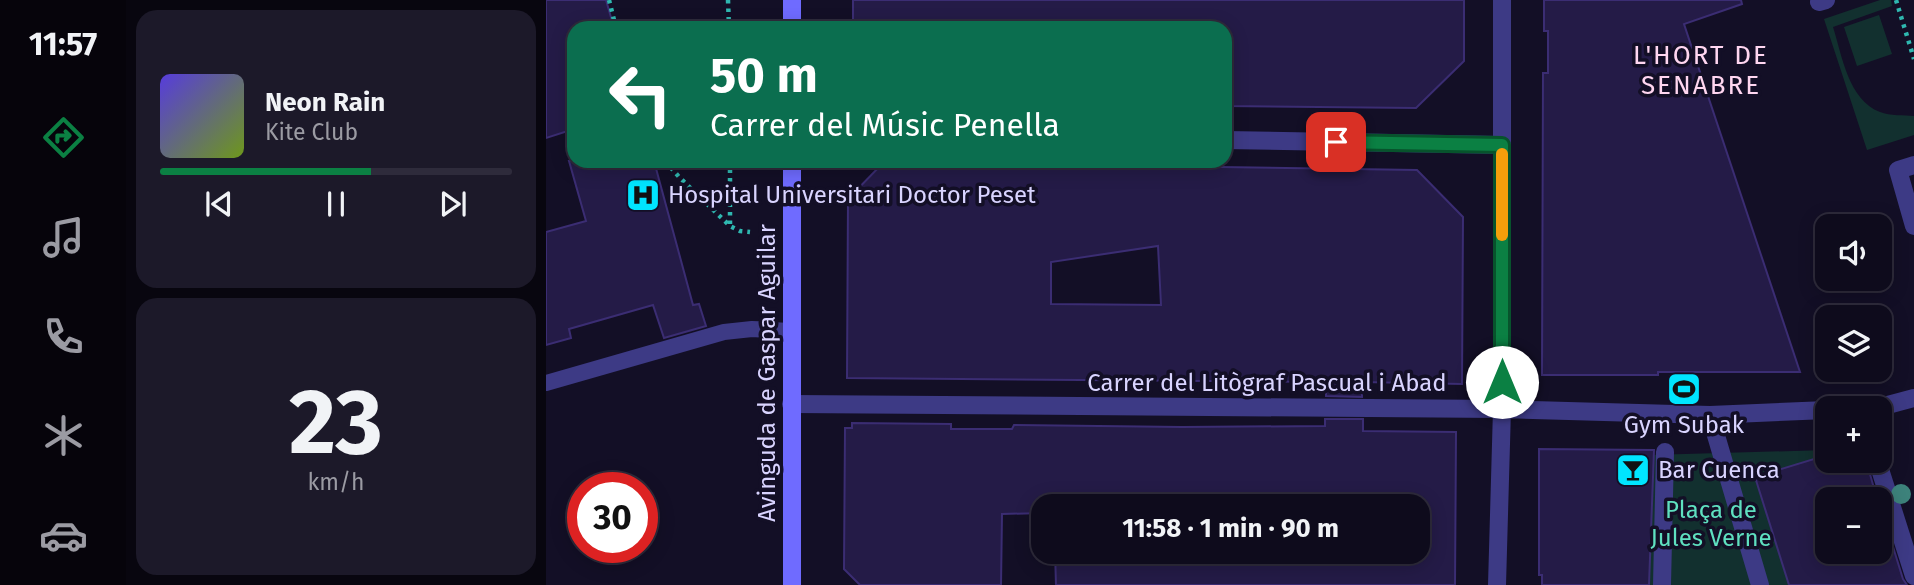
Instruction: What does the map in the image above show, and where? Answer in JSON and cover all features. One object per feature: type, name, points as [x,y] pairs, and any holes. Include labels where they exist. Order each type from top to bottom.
[{"type":"main road","points":[[792,0],[792,21]]},
{"type":"main road","name":"Avinguda de Gaspar Aguilar","points":[[792,168],[792,585]]},
{"type":"street","points":[[1497,585],[1502,409],[1502,0]]},
{"type":"street","points":[[1232,140],[1502,145]]},
{"type":"street","points":[[1914,164],[1898,170],[1914,226]]},
{"type":"street","points":[[1892,404],[1914,398]]},
{"type":"street","name":"Carrer del Litògraf Pascual i Abad","points":[[791,404],[1502,409],[1710,415],[1815,411]]},
{"type":"street","points":[[1710,415],[1760,585]]},
{"type":"street","points":[[1662,585],[1665,452]]},
{"type":"street","points":[[1881,473],[1914,576]]},
{"type":"lane","points":[[546,383],[724,332],[752,329],[790,331]]},
{"type":"path","points":[[609,0],[615,21]]},
{"type":"path","points":[[728,0],[729,21]]},
{"type":"path","points":[[1896,0],[1914,59]]},
{"type":"path","points":[[671,168],[730,226],[750,232]]},
{"type":"path","points":[[730,168],[730,226]]},
{"type":"green space","points":[[1880,0],[1891,0],[1892,6],[1833,27],[1843,63],[1860,98],[1880,112],[1914,116],[1914,135],[1867,150],[1824,19]]},
{"type":"green space","points":[[1879,15],[1892,54],[1857,66],[1844,27]]},
{"type":"green space","name":"Plaça de Jules Verne","points":[[1815,450],[1815,473],[1824,473],[1820,487],[1815,487],[1815,507],[1795,585],[1649,585],[1650,455]]},
{"type":"building","points":[[546,0],[606,0],[612,21],[567,21],[567,131],[546,138]]},
{"type":"building","points":[[853,0],[1464,0],[1464,61],[1416,108],[1232,106],[1232,21],[853,21]]},
{"type":"building","points":[[1544,0],[1741,0],[1742,4],[1684,24],[1800,372],[1542,375],[1543,73],[1548,73],[1548,31],[1544,31]]},
{"type":"building","points":[[571,168],[656,168],[693,305],[699,304],[706,326],[664,338],[653,305],[569,329],[571,338],[546,345],[546,232],[586,221]]},
{"type":"building","points":[[878,168],[1417,170],[1463,217],[1462,384],[1362,382],[1362,397],[1326,396],[1326,382],[847,378],[848,199]],"holes":[[[1158,246],[1161,305],[1051,304],[1051,262]]]},
{"type":"building","points":[[1325,419],[1363,419],[1363,431],[1456,432],[1455,585],[1056,585],[1055,564],[1430,564],[1430,494],[1031,494],[1031,513],[1002,514],[1001,585],[860,585],[844,569],[845,428],[852,428],[852,423],[951,424],[951,429],[1012,429],[1014,425],[1325,426]]},
{"type":"building","points":[[1539,449],[1654,450],[1649,585],[1542,585],[1542,575],[1539,575]]},
{"type":"building","points":[[1815,459],[1815,473],[1870,473],[1874,487],[1815,487],[1815,564],[1892,564],[1892,544],[1907,585],[1789,585],[1755,477]]},
{"type":"slow traffic","points":[[1502,154],[1502,235]]},
{"type":"place","name":"Hospital Universitari Doctor Peset","points":[[643,195]]},
{"type":"place","name":"Gym Subak","points":[[1684,389]]},
{"type":"place","name":"Bar Cuenca","points":[[1633,470]]},
{"type":"district","name":"L'HORT DE SENABRE","points":[[1701,70]]},
{"type":"route","points":[[1336,142],[1502,145],[1502,382]]}]
